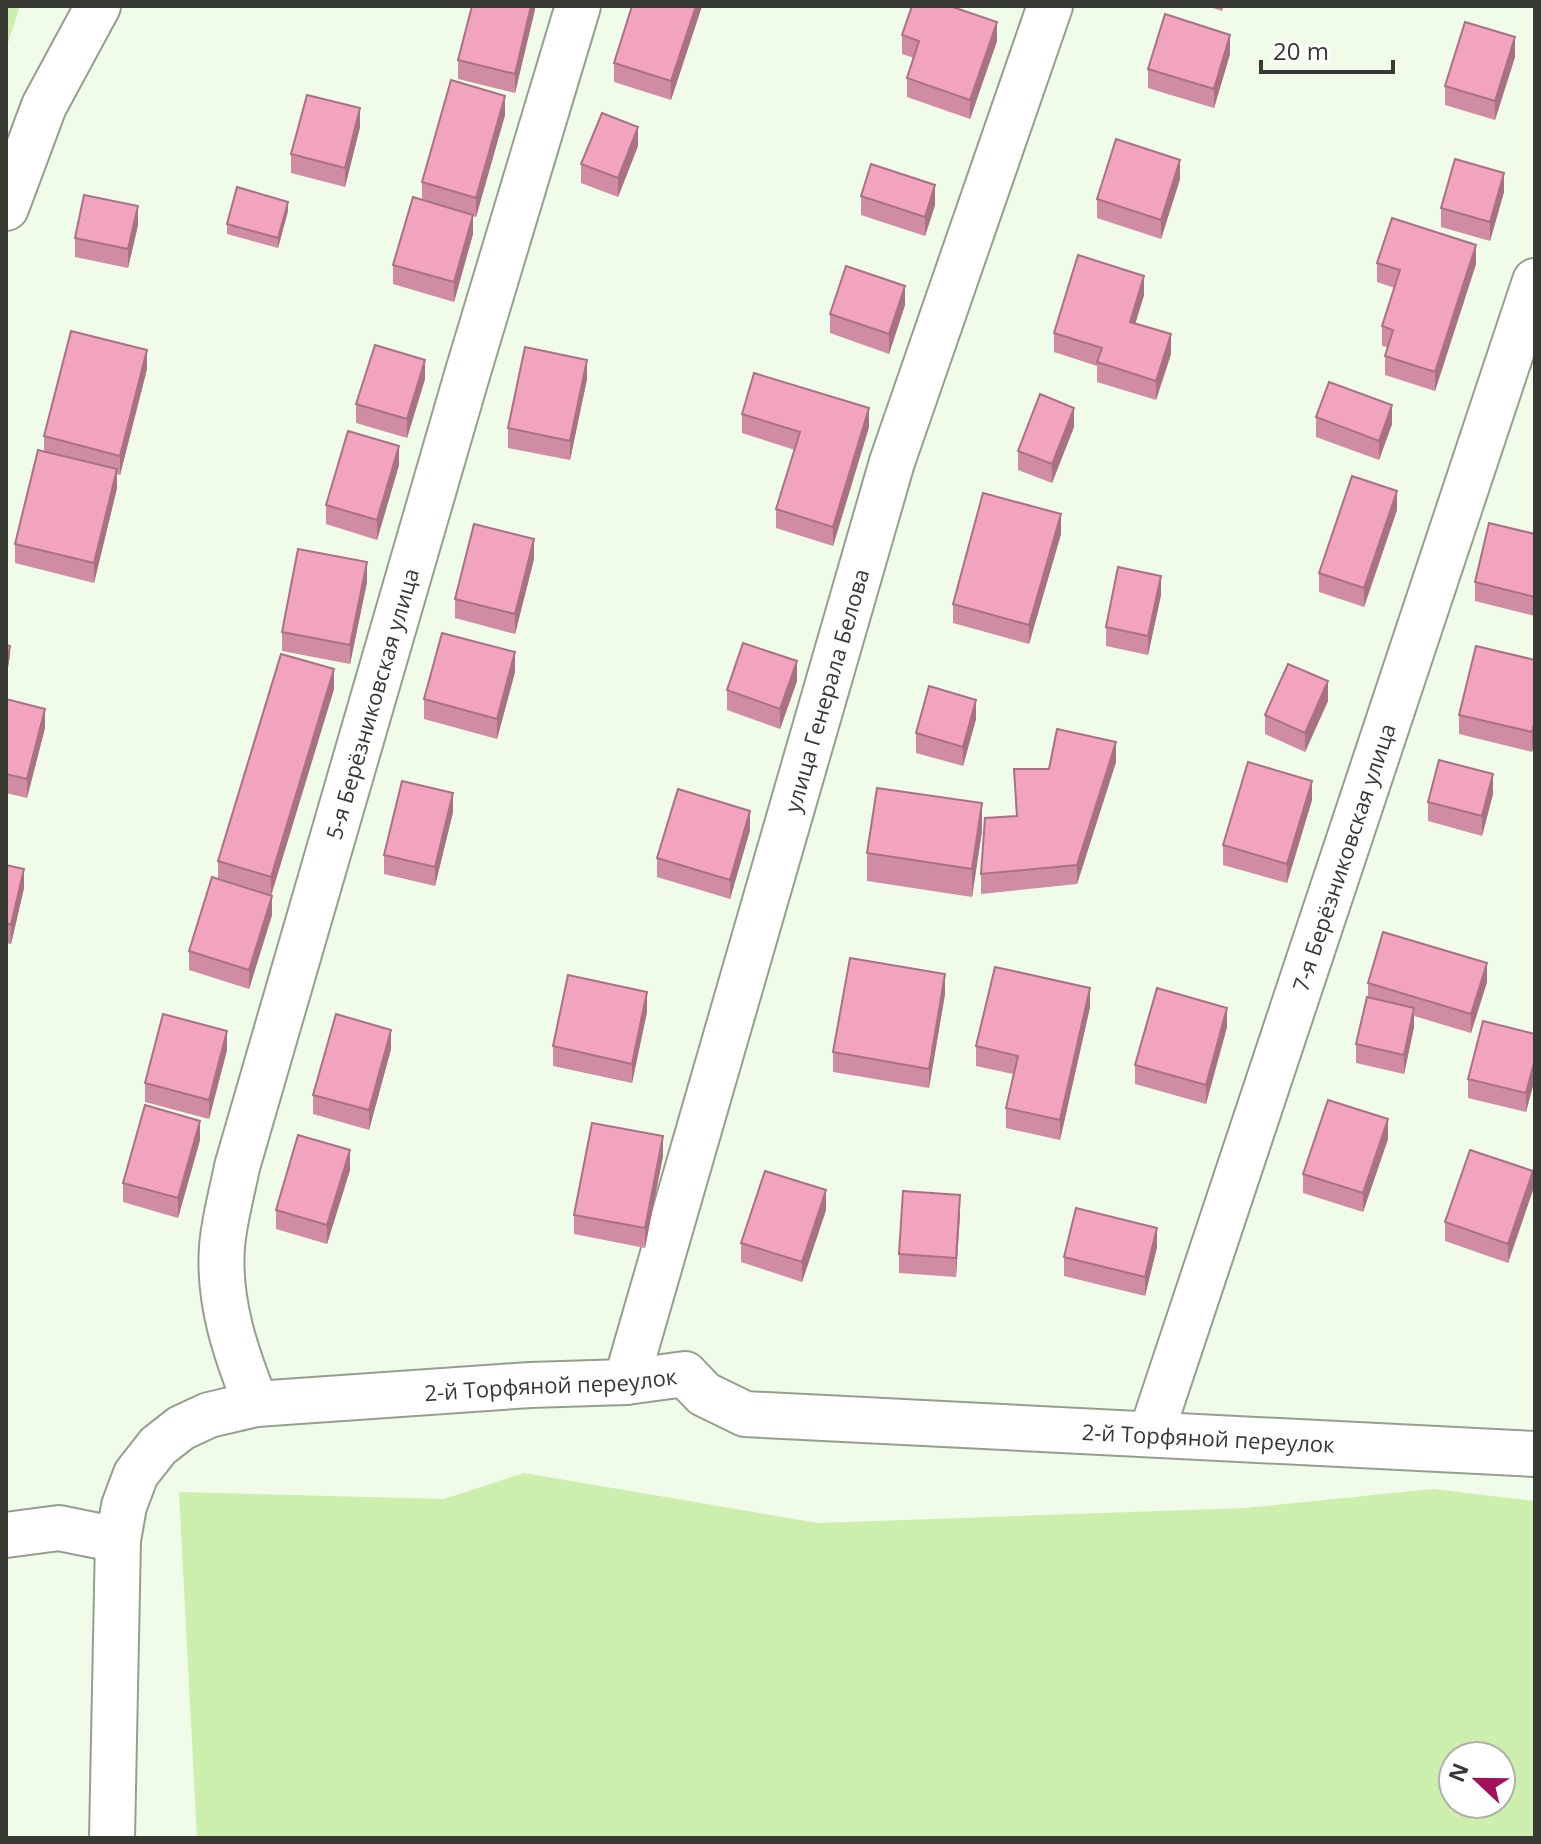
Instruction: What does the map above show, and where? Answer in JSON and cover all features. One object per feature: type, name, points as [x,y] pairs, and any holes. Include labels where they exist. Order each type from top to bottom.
[{"type":"street","points":[[6,208],[44,106],[98,6]]},
{"type":"street","name":"5-я Берёзниковская улица","points":[[256,1404],[235,1351],[225,1291],[222,1247],[237,1167],[467,375],[578,6]]},
{"type":"street","name":"улица Генерала Белова","points":[[626,1382],[892,462],[1050,6]]},
{"type":"street","name":"7-я Берёзниковская улица","points":[[1151,1434],[1535,281]]},
{"type":"street","name":"2-й Торфяной переулок","points":[[112,1838],[118,1540],[124,1506],[136,1474],[158,1446],[181,1428],[209,1415],[256,1404],[530,1385],[626,1382],[685,1374],[704,1394],[745,1414],[1535,1454]]},
{"type":"street","points":[[6,1535],[59,1528],[118,1540]]},
{"type":"green space","points":[[6,6],[20,6],[6,49]]},
{"type":"green space","points":[[524,1473],[818,1523],[1245,1508],[1433,1489],[1535,1501],[1535,1838],[197,1838],[179,1492],[444,1499]]},
{"type":"building","points":[[472,6],[531,6],[515,74],[458,60]]},
{"type":"building","points":[[632,6],[696,6],[671,81],[614,63]]},
{"type":"building","points":[[912,6],[950,6],[997,22],[970,100],[907,78],[919,41],[902,35]]},
{"type":"building","points":[[1165,14],[1230,35],[1214,89],[1148,69]]},
{"type":"building","points":[[1465,22],[1515,37],[1495,101],[1445,86]]},
{"type":"building","points":[[451,80],[505,96],[476,198],[422,182]]},
{"type":"building","points":[[307,95],[360,108],[345,168],[291,154]]},
{"type":"building","points":[[602,113],[638,127],[618,178],[581,164]]},
{"type":"building","points":[[1116,139],[1180,160],[1161,220],[1097,199]]},
{"type":"building","points":[[1455,159],[1504,173],[1490,222],[1441,208]]},
{"type":"building","points":[[871,164],[935,185],[925,217],[861,196]]},
{"type":"building","points":[[237,187],[288,202],[278,238],[227,224]]},
{"type":"building","points":[[84,195],[138,206],[128,249],[75,238]]},
{"type":"building","points":[[413,197],[473,215],[454,282],[393,265]]},
{"type":"building","points":[[1392,218],[1476,245],[1435,372],[1385,356],[1393,330],[1382,326],[1400,270],[1377,263]]},
{"type":"building","points":[[1078,255],[1144,276],[1130,322],[1171,334],[1156,381],[1097,362],[1102,348],[1054,333]]},
{"type":"building","points":[[846,266],[905,286],[889,334],[830,314]]},
{"type":"building","points":[[71,331],[147,350],[120,456],[44,436]]},
{"type":"building","points":[[375,345],[425,360],[407,419],[356,404]]},
{"type":"building","points":[[525,347],[587,360],[570,441],[508,428]]},
{"type":"building","points":[[754,373],[869,408],[833,527],[776,509],[800,432],[742,414]]},
{"type":"building","points":[[1329,382],[1392,405],[1379,441],[1316,417]]},
{"type":"building","points":[[1040,394],[1074,408],[1052,464],[1018,451]]},
{"type":"building","points":[[348,431],[399,446],[377,520],[326,505]]},
{"type":"building","points":[[38,450],[117,469],[94,563],[15,544]]},
{"type":"building","points":[[1352,476],[1397,491],[1364,588],[1319,573]]},
{"type":"building","points":[[983,493],[1061,514],[1029,625],[953,604]]},
{"type":"building","points":[[1489,523],[1535,534],[1535,597],[1475,582]]},
{"type":"building","points":[[474,524],[534,539],[515,614],[455,599]]},
{"type":"building","points":[[298,549],[367,562],[350,645],[282,632]]},
{"type":"building","points":[[1118,567],[1161,576],[1148,636],[1106,627]]},
{"type":"building","points":[[442,633],[515,652],[497,719],[424,699]]},
{"type":"building","points":[[743,643],[797,661],[780,709],[727,690]]},
{"type":"building","points":[[6,645],[10,646],[6,670]]},
{"type":"building","points":[[1476,646],[1535,660],[1535,720],[1532,732],[1459,715]]},
{"type":"building","points":[[281,654],[334,669],[271,877],[218,861]]},
{"type":"building","points":[[1288,664],[1328,681],[1305,733],[1265,715]]},
{"type":"building","points":[[929,686],[976,700],[963,747],[916,733]]},
{"type":"building","points":[[6,699],[45,709],[27,779],[6,774]]},
{"type":"building","points":[[1057,729],[1116,742],[1077,865],[981,874],[985,818],[1017,816],[1014,769],[1049,769]]},
{"type":"building","points":[[1439,760],[1493,774],[1482,816],[1428,802]]},
{"type":"building","points":[[1248,762],[1312,781],[1287,864],[1223,845]]},
{"type":"building","points":[[402,781],[453,793],[435,867],[384,855]]},
{"type":"building","points":[[877,788],[982,803],[972,869],[867,853]]},
{"type":"building","points":[[678,789],[750,811],[730,880],[657,858]]},
{"type":"building","points":[[6,865],[24,869],[11,925],[6,923]]},
{"type":"building","points":[[212,877],[272,896],[249,970],[189,951]]},
{"type":"building","points":[[1383,932],[1487,963],[1471,1014],[1368,983]]},
{"type":"building","points":[[850,958],[945,974],[929,1069],[833,1052]]},
{"type":"building","points":[[995,967],[1090,988],[1060,1120],[1006,1108],[1018,1056],[976,1046]]},
{"type":"building","points":[[568,975],[647,992],[632,1064],[553,1046]]},
{"type":"building","points":[[1157,988],[1227,1008],[1206,1085],[1135,1065]]},
{"type":"building","points":[[1367,997],[1414,1008],[1404,1055],[1356,1044]]},
{"type":"building","points":[[163,1014],[227,1031],[209,1100],[145,1083]]},
{"type":"building","points":[[336,1014],[391,1030],[369,1110],[313,1095]]},
{"type":"building","points":[[1483,1021],[1535,1034],[1535,1059],[1526,1093],[1468,1079]]},
{"type":"building","points":[[1328,1100],[1388,1119],[1363,1193],[1303,1174]]},
{"type":"building","points":[[145,1105],[200,1121],[178,1198],[123,1183]]},
{"type":"building","points":[[592,1123],[663,1136],[645,1228],[574,1215]]},
{"type":"building","points":[[298,1135],[350,1150],[327,1225],[276,1210]]},
{"type":"building","points":[[1470,1150],[1533,1171],[1508,1244],[1445,1222]]},
{"type":"building","points":[[765,1171],[826,1190],[802,1262],[741,1243]]},
{"type":"building","points":[[903,1191],[960,1195],[956,1258],[899,1254]]},
{"type":"building","points":[[1076,1208],[1157,1228],[1145,1277],[1064,1257]]}]
